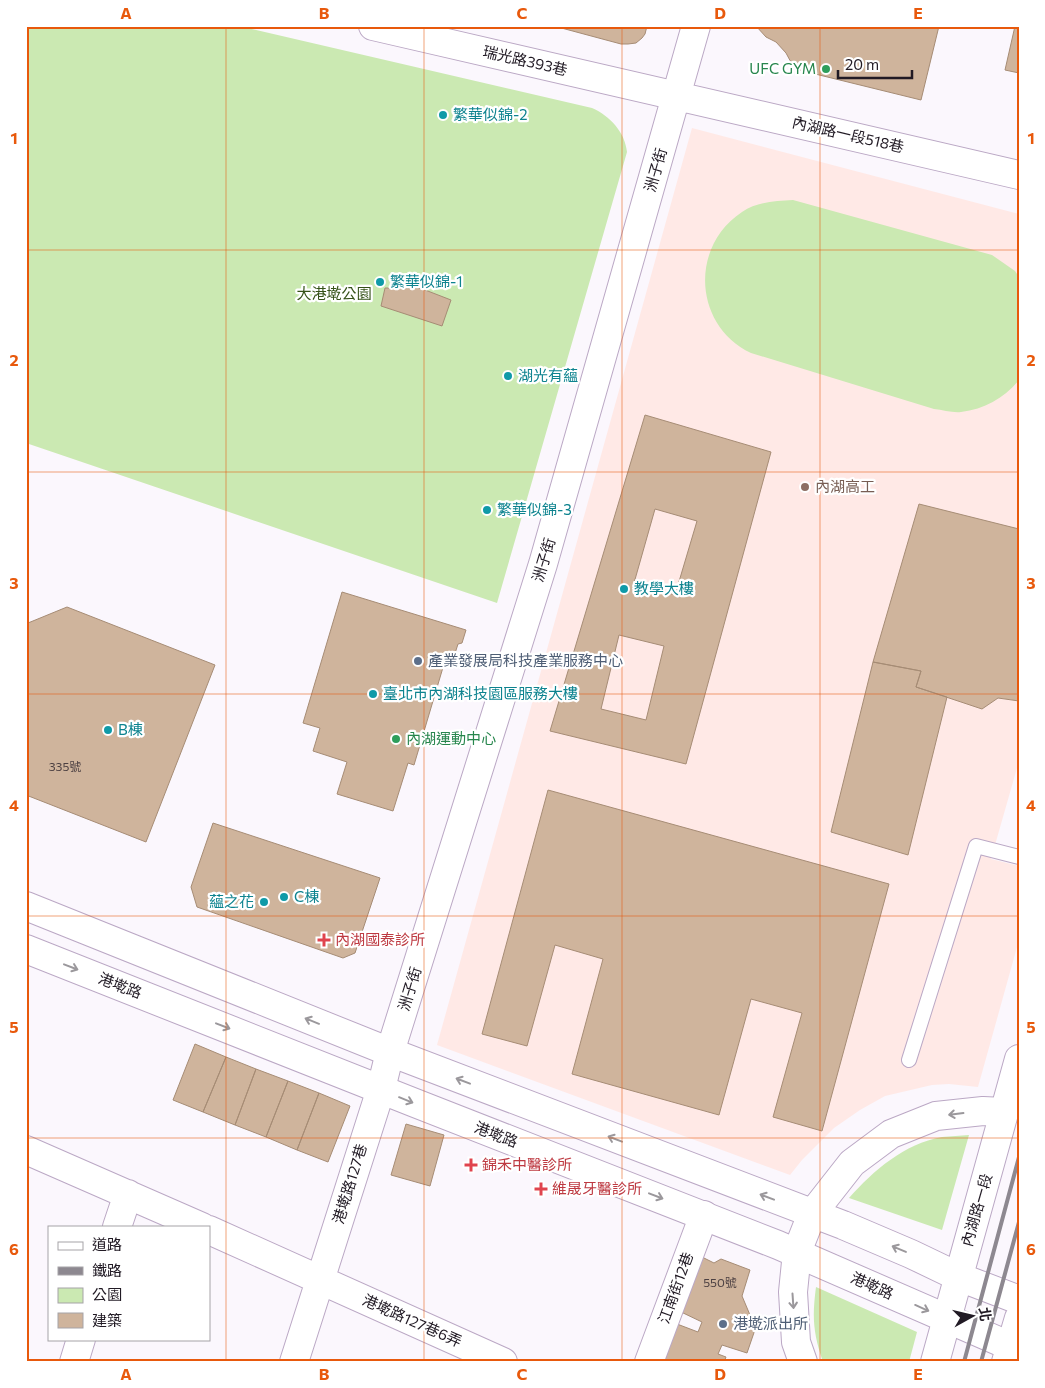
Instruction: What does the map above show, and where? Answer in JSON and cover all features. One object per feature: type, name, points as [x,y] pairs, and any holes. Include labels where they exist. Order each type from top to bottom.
[{"type":"street","name":"瑞光路393巷","points":[[373,26],[677,95]]},
{"type":"street","name":"洲子街","points":[[380,1089],[543,564],[696,26]]},
{"type":"street","name":"內湖路一段518巷","points":[[677,95],[1019,175]]},
{"type":"street","points":[[26,906],[390,1052],[843,1225],[959,1277],[1019,1300]]},
{"type":"street","name":"港墘路","points":[[26,949],[797,1252],[948,1319],[1012,1353]]},
{"type":"street","name":"內湖路一段","points":[[935,1362],[1019,1059]]},
{"type":"street","name":"港墘路127巷","points":[[294,1362],[380,1089]]},
{"type":"street","points":[[803,1362],[796,1342],[792,1292],[797,1252],[812,1214],[852,1163],[891,1134],[936,1116],[983,1110],[1004,1112]]},
{"type":"street","points":[[26,1150],[200,1226]]},
{"type":"street","points":[[118,1226],[128,1194]]},
{"type":"street","name":"江南街12巷","points":[[649,1362],[704,1215]]},
{"type":"street","points":[[210,1230],[321,1279]]},
{"type":"street","name":"港墘路127巷6弄","points":[[321,1279],[503,1362]]},
{"type":"street","points":[[1012,1353],[1019,1318]]},
{"type":"street","points":[[74,1362],[81,1340]]},
{"type":"lane","points":[[910,1060],[976,846],[1019,857]]},
{"type":"shaded area","name":"內湖高工","points":[[692,128],[1019,214],[1019,761],[991,859],[1019,866],[1019,940],[978,1087],[949,1084],[932,1085],[885,1096],[834,1128],[790,1175],[437,1045]]},
{"type":"green space","name":"大港墘公園","points":[[26,26],[239,26],[592,108],[605,115],[616,125],[626,145],[627,152],[497,603],[26,443]]},
{"type":"green space","points":[[793,200],[992,255],[1015,271],[1019,277],[1019,380],[993,402],[970,411],[951,412],[934,409],[751,353],[732,341],[718,324],[709,306],[705,286],[707,265],[713,245],[725,227],[742,212],[766,203]]},
{"type":"green space","points":[[969,1135],[942,1230],[849,1198],[879,1168],[902,1152],[928,1140]]},
{"type":"green space","points":[[816,1287],[917,1332],[909,1362],[823,1362],[814,1325]]},
{"type":"building","points":[[554,26],[647,26],[645,34],[636,43],[621,44]]},
{"type":"building","points":[[756,26],[939,26],[921,100],[799,70],[793,66],[786,53],[776,42],[766,37]]},
{"type":"building","points":[[1015,26],[1019,26],[1019,73],[1005,70]]},
{"type":"building","points":[[385,288],[420,288],[451,300],[442,326],[381,306]]},
{"type":"building","name":"教學大樓","points":[[645,415],[771,452],[686,764],[550,731]],"holes":[[[655,509],[697,521],[675,595],[634,583]],[[619,635],[664,646],[646,720],[601,709]]]},
{"type":"building","points":[[919,504],[1019,529],[1019,701],[998,698],[982,709],[916,687],[921,671],[873,662]]},
{"type":"building","name":"臺北市內湖科技園區服務大樓","points":[[342,592],[466,630],[462,643],[458,644],[451,666],[444,664],[414,765],[408,763],[393,811],[337,794],[347,762],[313,751],[320,728],[303,723]]},
{"type":"building","name":"B棟","points":[[67,607],[215,665],[146,842],[26,795],[26,626],[28,623]]},
{"type":"building","points":[[873,662],[921,671],[916,687],[947,697],[908,855],[831,832]]},
{"type":"building","points":[[548,790],[889,884],[822,1131],[773,1117],[802,1013],[751,999],[719,1115],[572,1074],[603,959],[555,945],[527,1046],[482,1034]]},
{"type":"building","name":"C棟","points":[[213,823],[380,878],[355,953],[343,958],[197,907],[191,887]]},
{"type":"building","points":[[195,1044],[226,1057],[203,1112],[173,1100]]},
{"type":"building","points":[[226,1057],[256,1069],[235,1125],[203,1112]]},
{"type":"building","points":[[256,1069],[288,1081],[266,1137],[235,1125]]},
{"type":"building","points":[[288,1081],[319,1093],[297,1150],[266,1137]]},
{"type":"building","points":[[319,1093],[350,1106],[328,1162],[297,1150]]},
{"type":"building","points":[[406,1124],[444,1135],[430,1186],[391,1175]]},
{"type":"building","points":[[702,1257],[714,1263],[721,1259],[750,1270],[742,1296],[750,1315],[759,1318],[747,1353],[722,1345],[718,1354],[726,1357],[724,1362],[668,1362],[665,1360],[677,1324],[698,1332],[702,1322],[679,1311]]},
{"type":"railway","points":[[964,1362],[1019,1157]]},
{"type":"railway","points":[[981,1362],[1019,1222]]},
{"type":"place","name":"UFC GYM","points":[[826,69]]},
{"type":"place","name":"繁華似錦-2","points":[[443,115]]},
{"type":"place","name":"繁華似錦-1","points":[[380,282]]},
{"type":"place","name":"湖光有蘊","points":[[508,376]]},
{"type":"place","name":"內湖高工","points":[[805,487]]},
{"type":"place","name":"繁華似錦-3","points":[[487,510]]},
{"type":"place","name":"教學大樓","points":[[624,589]]},
{"type":"place","name":"產業發展局科技產業服務中心","points":[[418,661]]},
{"type":"place","name":"臺北市內湖科技園區服務大樓","points":[[373,694]]},
{"type":"place","name":"B棟","points":[[108,730]]},
{"type":"place","name":"內湖運動中心","points":[[396,739]]},
{"type":"place","name":"C棟","points":[[284,897]]},
{"type":"place","name":"蘊之花","points":[[264,902]]},
{"type":"place","name":"內湖國泰診所","points":[[324,940]]},
{"type":"place","name":"錦禾中醫診所","points":[[471,1165]]},
{"type":"place","name":"維晟牙醫診所","points":[[541,1189]]},
{"type":"place","name":"港墘派出所","points":[[723,1324]]}]
